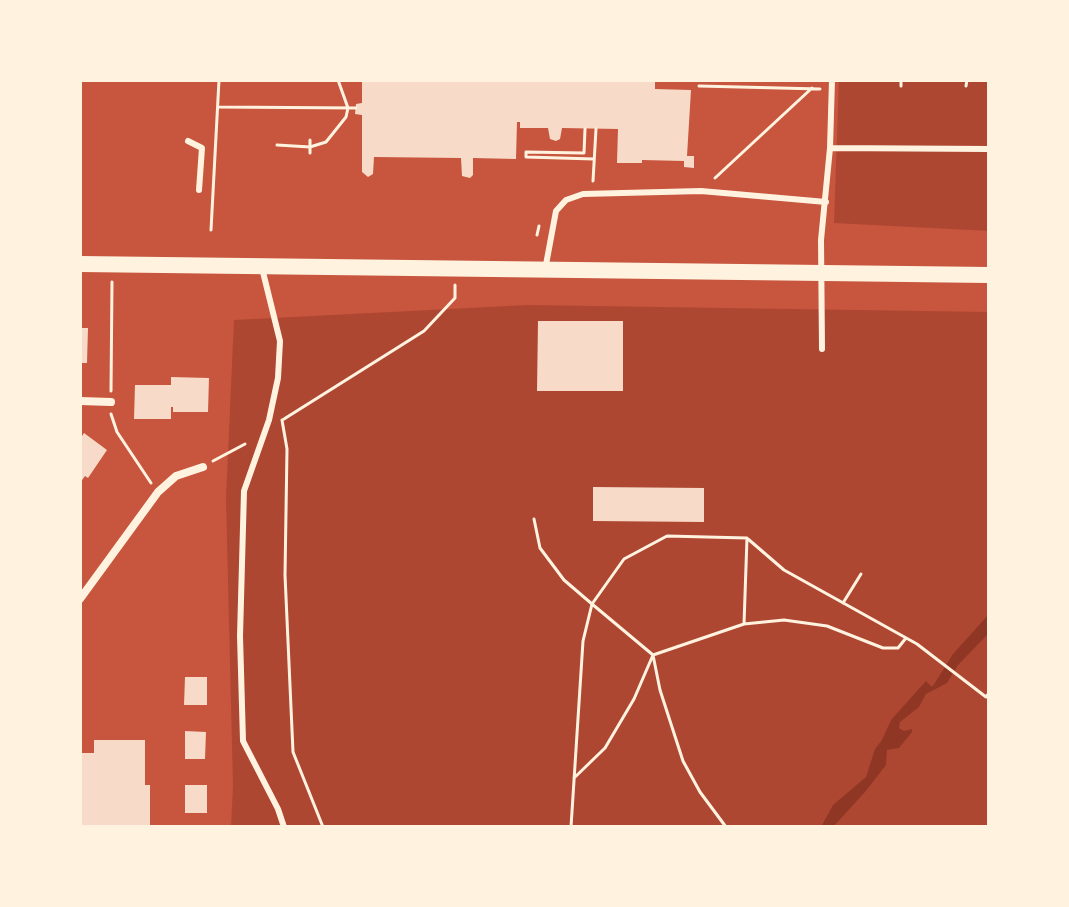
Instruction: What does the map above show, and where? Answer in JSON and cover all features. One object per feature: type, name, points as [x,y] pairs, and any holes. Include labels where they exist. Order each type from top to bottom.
[{"type":"main road","points":[[80,264],[989,275]]},
{"type":"street","points":[[80,401],[111,402]]},
{"type":"street","points":[[80,599],[158,492],[176,476],[203,467]]},
{"type":"lane","points":[[822,349],[820,273],[832,80]]},
{"type":"lane","points":[[188,141],[202,148],[199,190]]},
{"type":"lane","points":[[830,148],[989,149]]},
{"type":"lane","points":[[545,270],[556,211],[570,198],[593,192],[701,191],[826,202]]},
{"type":"lane","points":[[262,267],[280,341],[278,378],[261,443],[244,491],[240,636],[243,741],[284,827]]},
{"type":"path","points":[[277,145],[310,150],[326,142],[346,117],[348,108],[338,80]]},
{"type":"path","points":[[699,86],[822,89],[822,80]]},
{"type":"path","points":[[901,80],[901,86]]},
{"type":"path","points":[[724,184],[709,183],[812,88]]},
{"type":"path","points":[[219,107],[356,108]]},
{"type":"path","points":[[585,129],[584,153],[526,152],[526,157],[594,159]]},
{"type":"path","points":[[593,192],[596,129]]},
{"type":"path","points":[[310,140],[310,150]]},
{"type":"path","points":[[583,182],[593,182]]},
{"type":"path","points":[[537,235],[540,220]]},
{"type":"path","points":[[112,264],[111,419],[158,492]]},
{"type":"path","points":[[323,827],[293,752],[285,575],[287,449],[282,420],[424,331],[455,298],[455,269]]},
{"type":"path","points":[[203,467],[240,445],[261,443]]},
{"type":"path","points":[[534,519],[540,548],[564,580],[653,655],[660,690],[683,761],[700,792],[726,827]]},
{"type":"path","points":[[571,827],[583,641],[592,604],[624,559],[667,536],[747,538],[784,570],[917,644],[988,695]]},
{"type":"path","points":[[744,624],[747,538]]},
{"type":"path","points":[[843,603],[861,574]]},
{"type":"path","points":[[574,778],[605,748],[634,699],[653,655],[744,624],[784,620],[827,626],[883,648],[898,648],[906,638]]},
{"type":"shaded area","points":[[839,80],[989,80],[989,231],[834,223]]},
{"type":"shaded area","points":[[528,305],[989,312],[989,827],[231,827],[233,786],[226,498],[234,320]]},
{"type":"shaded area","points":[[989,614],[989,633],[958,665],[947,683],[926,694],[919,707],[900,722],[899,728],[904,731],[912,729],[912,732],[899,748],[887,750],[886,765],[865,792],[833,827],[821,827],[833,805],[866,777],[875,749],[891,720],[926,681],[933,686],[953,654]]},
{"type":"building","points":[[362,80],[655,80],[655,89],[691,90],[687,156],[694,156],[694,168],[684,167],[684,161],[617,163],[618,129],[562,128],[560,139],[556,141],[550,139],[548,128],[520,128],[520,122],[517,122],[516,159],[473,158],[473,175],[470,178],[462,176],[461,158],[374,157],[373,174],[368,177],[362,172],[362,115],[355,114],[356,104],[362,103]]},
{"type":"building","points":[[538,321],[623,321],[623,391],[537,391]]},
{"type":"building","points":[[80,328],[88,328],[87,363],[80,363]]},
{"type":"building","points":[[171,377],[209,378],[208,412],[173,412],[171,407],[171,419],[134,419],[135,385],[171,385]]},
{"type":"building","points":[[84,433],[107,450],[88,478],[85,476],[80,483],[80,439]]},
{"type":"building","points":[[593,487],[704,488],[704,522],[593,521]]},
{"type":"building","points":[[185,677],[207,677],[207,705],[184,705]]},
{"type":"building","points":[[185,731],[206,732],[205,759],[185,759]]},
{"type":"building","points":[[94,740],[145,740],[145,785],[150,785],[150,827],[80,827],[80,753],[94,753]]},
{"type":"building","points":[[185,785],[207,785],[207,813],[185,813]]}]
